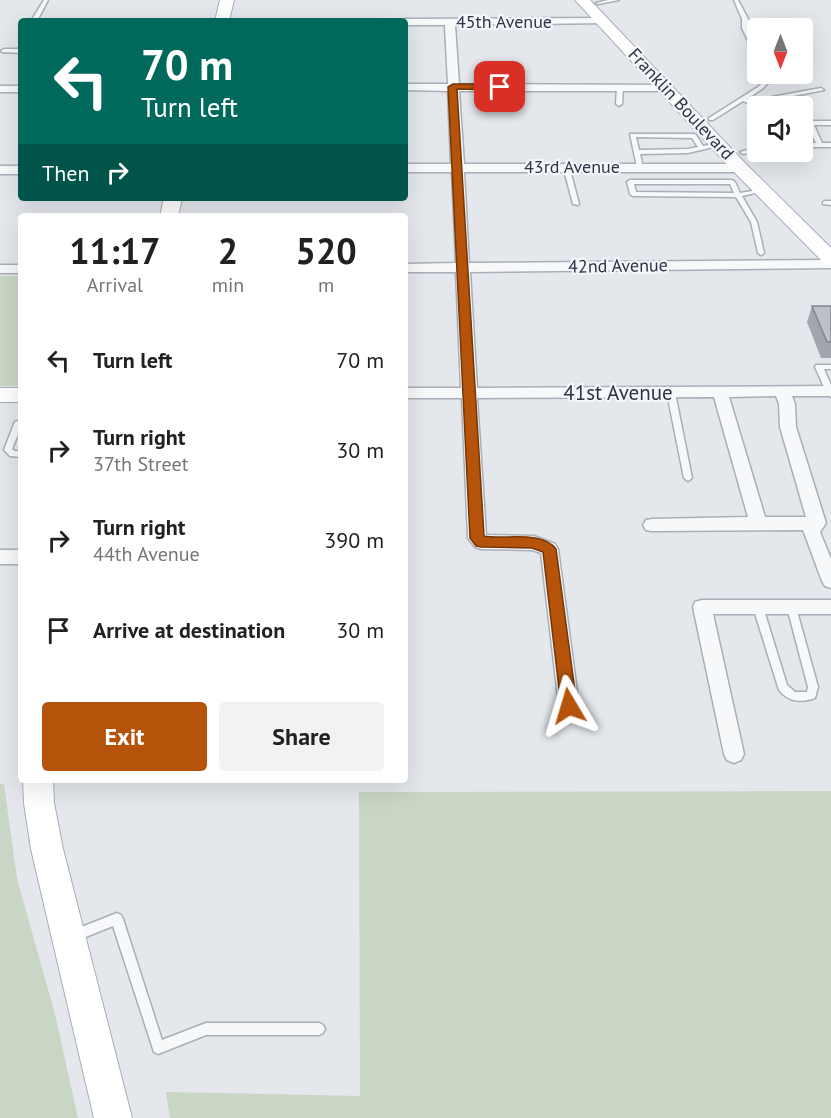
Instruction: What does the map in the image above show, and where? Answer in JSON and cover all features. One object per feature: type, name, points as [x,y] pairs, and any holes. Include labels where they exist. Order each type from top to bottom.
[{"type":"main road","points":[[223,18],[227,0]]},
{"type":"main road","points":[[592,1],[624,35],[626,45]]},
{"type":"main road","name":"Franklin Boulevard","points":[[592,1],[603,21],[719,145],[747,156]]},
{"type":"main road","name":"Franklin Boulevard","points":[[592,1],[747,156]]},
{"type":"main road","name":"Franklin Boulevard","points":[[750,162],[762,190],[831,262]]},
{"type":"main road","name":"Franklin Boulevard","points":[[753,162],[831,244]]},
{"type":"main road","points":[[0,395],[18,395]]},
{"type":"main road","points":[[38,783],[39,804],[47,849],[113,1118]]},
{"type":"street","name":"45th Avenue","points":[[408,22],[603,21]]},
{"type":"street","points":[[450,22],[477,538],[481,542],[534,543],[549,549],[569,706]]},
{"type":"street","points":[[408,87],[665,88]]},
{"type":"street","points":[[0,89],[18,89]]},
{"type":"street","name":"43rd Avenue","points":[[408,168],[640,167],[747,156]]},
{"type":"street","points":[[0,170],[18,170]]},
{"type":"street","name":"42nd Avenue","points":[[408,268],[831,262]]},
{"type":"street","points":[[0,270],[18,269]]},
{"type":"street","points":[[720,392],[758,524]]},
{"type":"street","name":"41st Avenue","points":[[408,393],[830,392]]},
{"type":"street","points":[[783,393],[787,404],[788,427],[817,523]]},
{"type":"street","points":[[652,525],[817,523]]},
{"type":"street","points":[[817,523],[811,531],[831,581]]},
{"type":"street","points":[[0,557],[18,557]]},
{"type":"street","points":[[734,754],[702,607],[831,607]]},
{"type":"lane","points":[[36,18],[45,0]]},
{"type":"lane","points":[[592,1],[617,0]]},
{"type":"lane","points":[[736,0],[745,19],[747,32]]},
{"type":"lane","points":[[4,51],[18,51]]},
{"type":"lane","points":[[711,119],[763,84]]},
{"type":"lane","points":[[619,104],[620,87]]},
{"type":"lane","points":[[786,96],[821,90]]},
{"type":"lane","points":[[742,99],[747,101]]},
{"type":"lane","points":[[813,123],[831,123]]},
{"type":"lane","points":[[813,130],[820,145]]},
{"type":"lane","points":[[640,167],[632,135],[694,136],[701,148]]},
{"type":"lane","points":[[637,152],[688,151],[719,145]]},
{"type":"lane","points":[[813,145],[831,145]]},
{"type":"lane","points":[[566,166],[576,204]]},
{"type":"lane","points":[[761,253],[754,222],[738,195],[732,182],[630,182],[633,194],[738,195],[762,190]]},
{"type":"lane","points":[[830,392],[819,367],[831,367]]},
{"type":"lane","points":[[671,393],[688,478]]},
{"type":"lane","points":[[18,424],[8,450],[13,454],[18,454]]},
{"type":"lane","points":[[758,607],[783,687],[788,694],[802,698],[811,695],[813,687],[792,607]]},
{"type":"lane","points":[[70,936],[117,919],[158,1048],[206,1029],[319,1029]]},
{"type":"green space","points":[[0,276],[18,276],[18,386],[0,386]]},
{"type":"green space","points":[[0,784],[4,784],[17,879],[55,1014],[78,1118],[0,1118]]},
{"type":"green space","points":[[831,791],[831,1118],[170,1118],[166,1092],[360,1096],[359,792]]},
{"type":"building","points":[[812,306],[831,306],[831,342],[827,342]]},
{"type":"route","points":[[500,87],[453,87],[477,538],[481,542],[534,543],[549,549],[569,706]]}]
